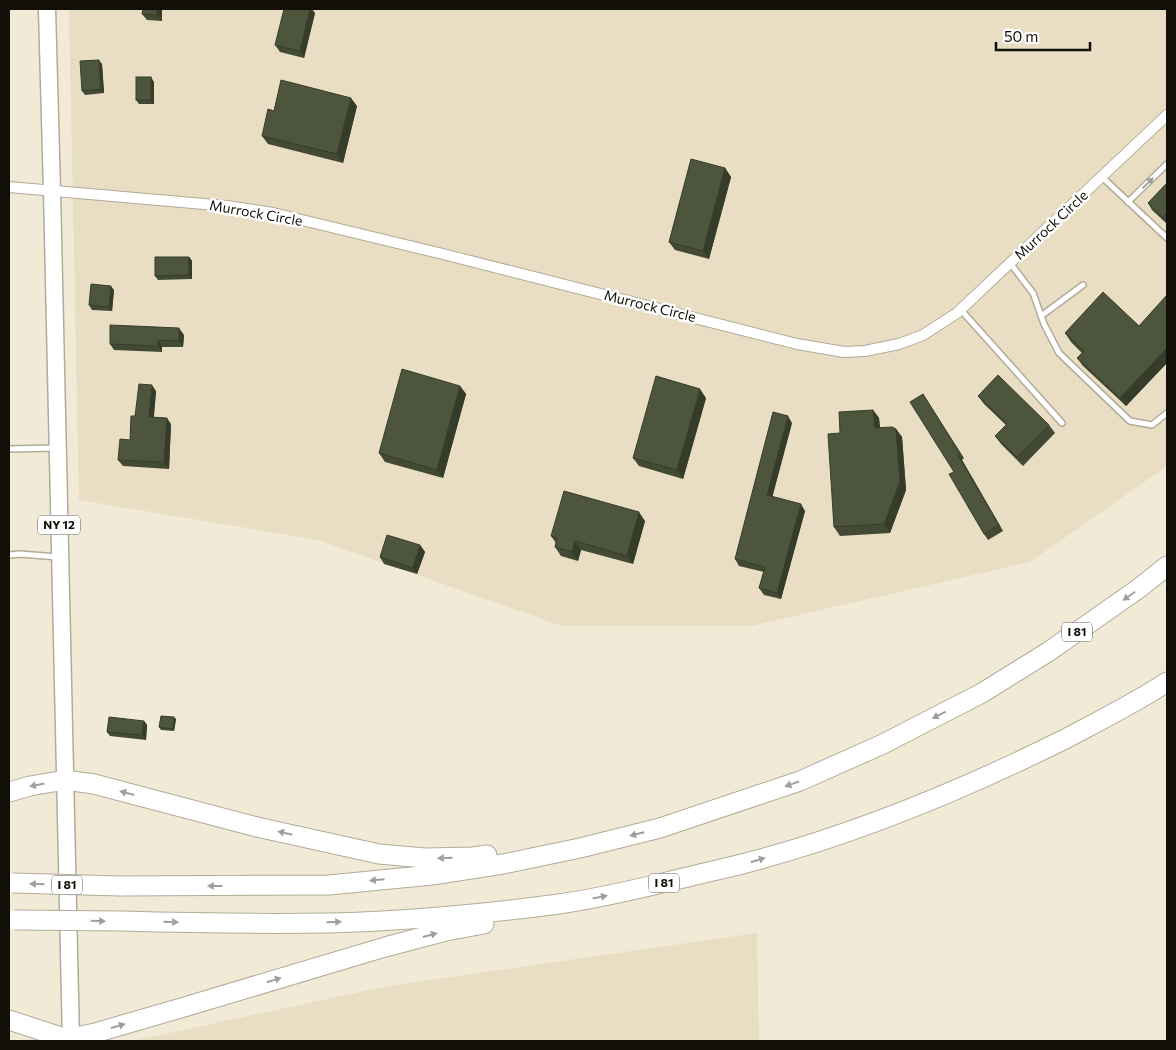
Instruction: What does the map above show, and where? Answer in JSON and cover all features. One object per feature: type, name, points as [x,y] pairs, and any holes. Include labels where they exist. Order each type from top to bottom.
[{"type":"highway","name":"I 81","points":[[11,883],[121,886],[328,885],[432,876],[503,864],[580,848],[660,828],[800,781],[883,744],[982,693],[1040,657],[1138,590],[1167,566]]},
{"type":"highway","name":"I 81","points":[[12,920],[229,924],[331,923],[434,918],[562,904],[630,891],[747,863],[816,842],[950,793],[1015,764],[1099,721],[1167,682]]},
{"type":"highway","points":[[9,792],[65,780],[94,784],[256,827],[379,854],[425,858],[473,857],[514,852],[580,848]]},
{"type":"highway","points":[[9,1020],[71,1040],[385,947],[473,925],[518,919],[562,904]]},
{"type":"main road","name":"NY 12","points":[[47,9],[71,1040]]},
{"type":"street","name":"Murrock Circle","points":[[9,187],[227,206],[274,213],[797,344],[844,352],[865,351],[899,344],[922,335],[961,310],[1167,116]]},
{"type":"lane","points":[[1128,202],[1167,164]]},
{"type":"lane","points":[[1102,177],[1167,238]]},
{"type":"lane","points":[[1010,263],[1033,293],[1044,324],[1059,353],[1130,421],[1152,425],[1167,413]]},
{"type":"lane","points":[[1041,316],[1083,285]]},
{"type":"lane","points":[[961,310],[1062,424]]},
{"type":"lane","points":[[9,448],[58,448]]},
{"type":"lane","points":[[9,555],[60,557]]},
{"type":"shaded area","points":[[69,9],[1167,9],[1167,466],[1030,562],[751,626],[562,626],[318,540],[79,500]]},
{"type":"shaded area","points":[[757,933],[759,1041],[132,1041],[388,986]]},
{"type":"building","points":[[143,9],[157,9],[157,15],[142,14]]},
{"type":"building","points":[[284,9],[310,9],[300,51],[275,45]]},
{"type":"building","points":[[99,60],[101,89],[82,91],[80,61]]},
{"type":"building","points":[[136,77],[151,77],[151,100],[136,100]]},
{"type":"building","points":[[281,80],[351,98],[337,154],[262,136],[268,109],[274,111]]},
{"type":"building","points":[[691,159],[725,168],[703,251],[669,242]]},
{"type":"building","points":[[1167,183],[1167,213],[1163,218],[1148,203]]},
{"type":"building","points":[[155,257],[189,257],[189,275],[155,276]]},
{"type":"building","points":[[91,284],[111,286],[109,307],[89,305]]},
{"type":"building","points":[[1103,292],[1139,326],[1167,295],[1167,348],[1120,398],[1077,358],[1084,351],[1065,333]]},
{"type":"building","points":[[110,325],[179,328],[179,341],[158,340],[158,346],[110,344]]},
{"type":"building","points":[[402,369],[460,386],[437,470],[379,453]]},
{"type":"building","points":[[998,375],[1049,425],[1017,457],[995,436],[1007,424],[978,396]]},
{"type":"building","points":[[656,376],[700,389],[677,470],[633,458]]},
{"type":"building","points":[[139,384],[152,385],[149,417],[167,418],[164,462],[118,460],[120,439],[130,440],[131,416],[135,416]]},
{"type":"building","points":[[923,394],[959,452],[957,453],[999,525],[984,534],[949,474],[954,472],[910,402]]},
{"type":"building","points":[[873,410],[875,428],[892,427],[896,429],[900,482],[884,524],[834,527],[828,434],[840,433],[839,412]]},
{"type":"building","points":[[773,412],[788,416],[767,495],[801,504],[777,593],[759,588],[765,567],[735,559]]},
{"type":"building","points":[[564,491],[639,512],[627,556],[575,541],[572,552],[555,547],[557,538],[551,536]]},
{"type":"building","points":[[387,535],[420,545],[413,568],[380,557]]},
{"type":"building","points":[[161,716],[174,717],[173,729],[159,727]]},
{"type":"building","points":[[109,717],[144,721],[142,735],[107,732]]}]
